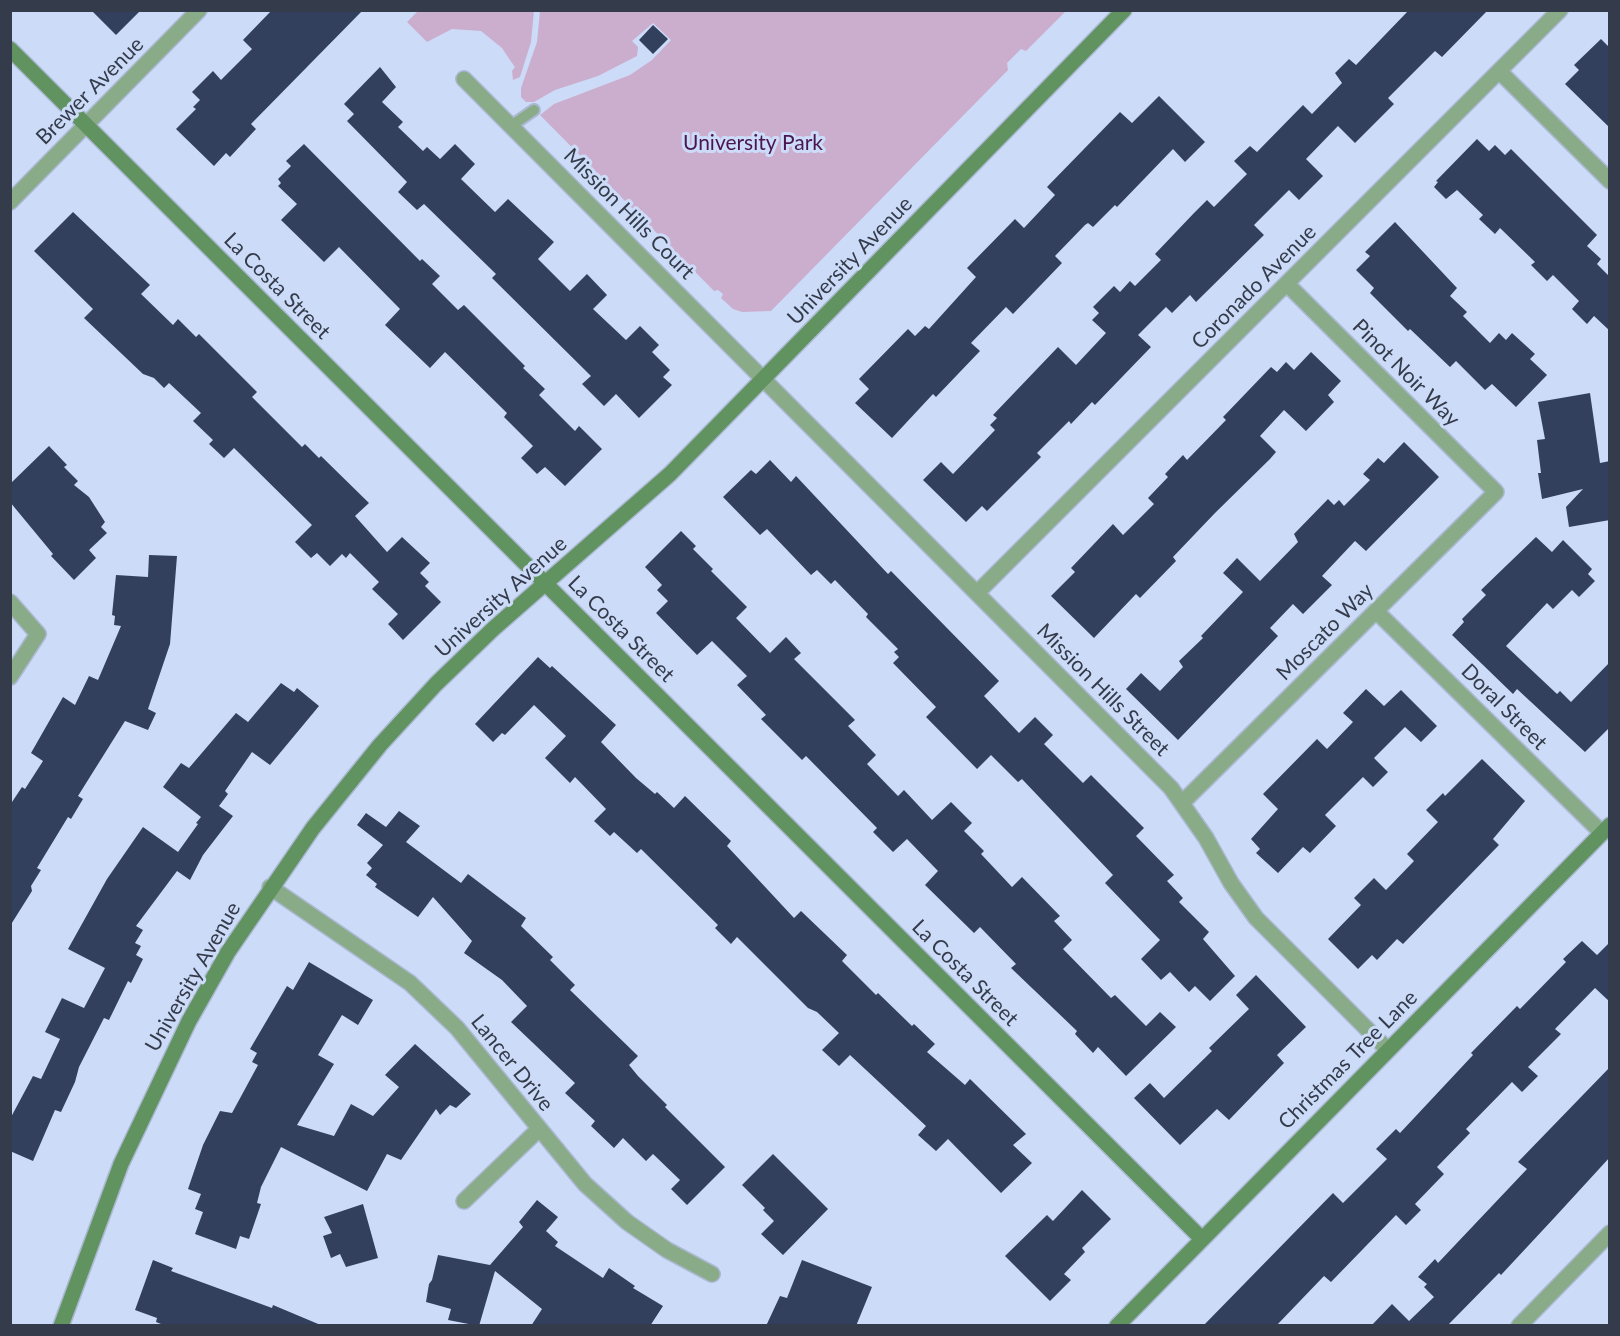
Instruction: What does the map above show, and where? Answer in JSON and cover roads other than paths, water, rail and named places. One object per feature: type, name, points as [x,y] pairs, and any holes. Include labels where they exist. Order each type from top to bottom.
[{"type":"street","name":"Brewer Avenue","points":[[10,202],[199,10]]},
{"type":"street","name":"University Avenue","points":[[61,1326],[121,1164],[153,1092],[194,1011],[270,887],[313,828],[380,745],[452,668],[670,474],[1124,10]]},
{"type":"street","name":"Coronado Avenue","points":[[977,593],[1560,10]]},
{"type":"street","name":"La Costa Street","points":[[10,49],[1202,1239]]},
{"type":"street","points":[[1499,71],[1608,178]]},
{"type":"street","name":"Mission Hills Court","points":[[464,79],[764,380]]},
{"type":"street","name":"Pinot Noir Way","points":[[1287,284],[1496,492]]},
{"type":"street","name":"Mission Hills Street","points":[[764,380],[1183,802],[1206,837],[1231,883],[1256,918],[1388,1050]]},
{"type":"street","name":"Moscato Way","points":[[1183,802],[1496,492]]},
{"type":"street","points":[[10,602],[38,634],[10,677]]},
{"type":"street","name":"Doral Street","points":[[1376,611],[1606,829]]},
{"type":"street","name":"Christmas Tree Lane","points":[[1117,1326],[1606,829]]},
{"type":"street","name":"Lancer Drive","points":[[270,887],[410,983],[442,1011],[585,1184],[627,1222],[667,1250],[712,1274]]},
{"type":"street","points":[[464,1201],[539,1129]]},
{"type":"street","points":[[1519,1326],[1610,1233]]},
{"type":"lane","points":[[511,126],[534,110]]},
{"type":"park label","name":"University Park","points":[[753,143]]}]
